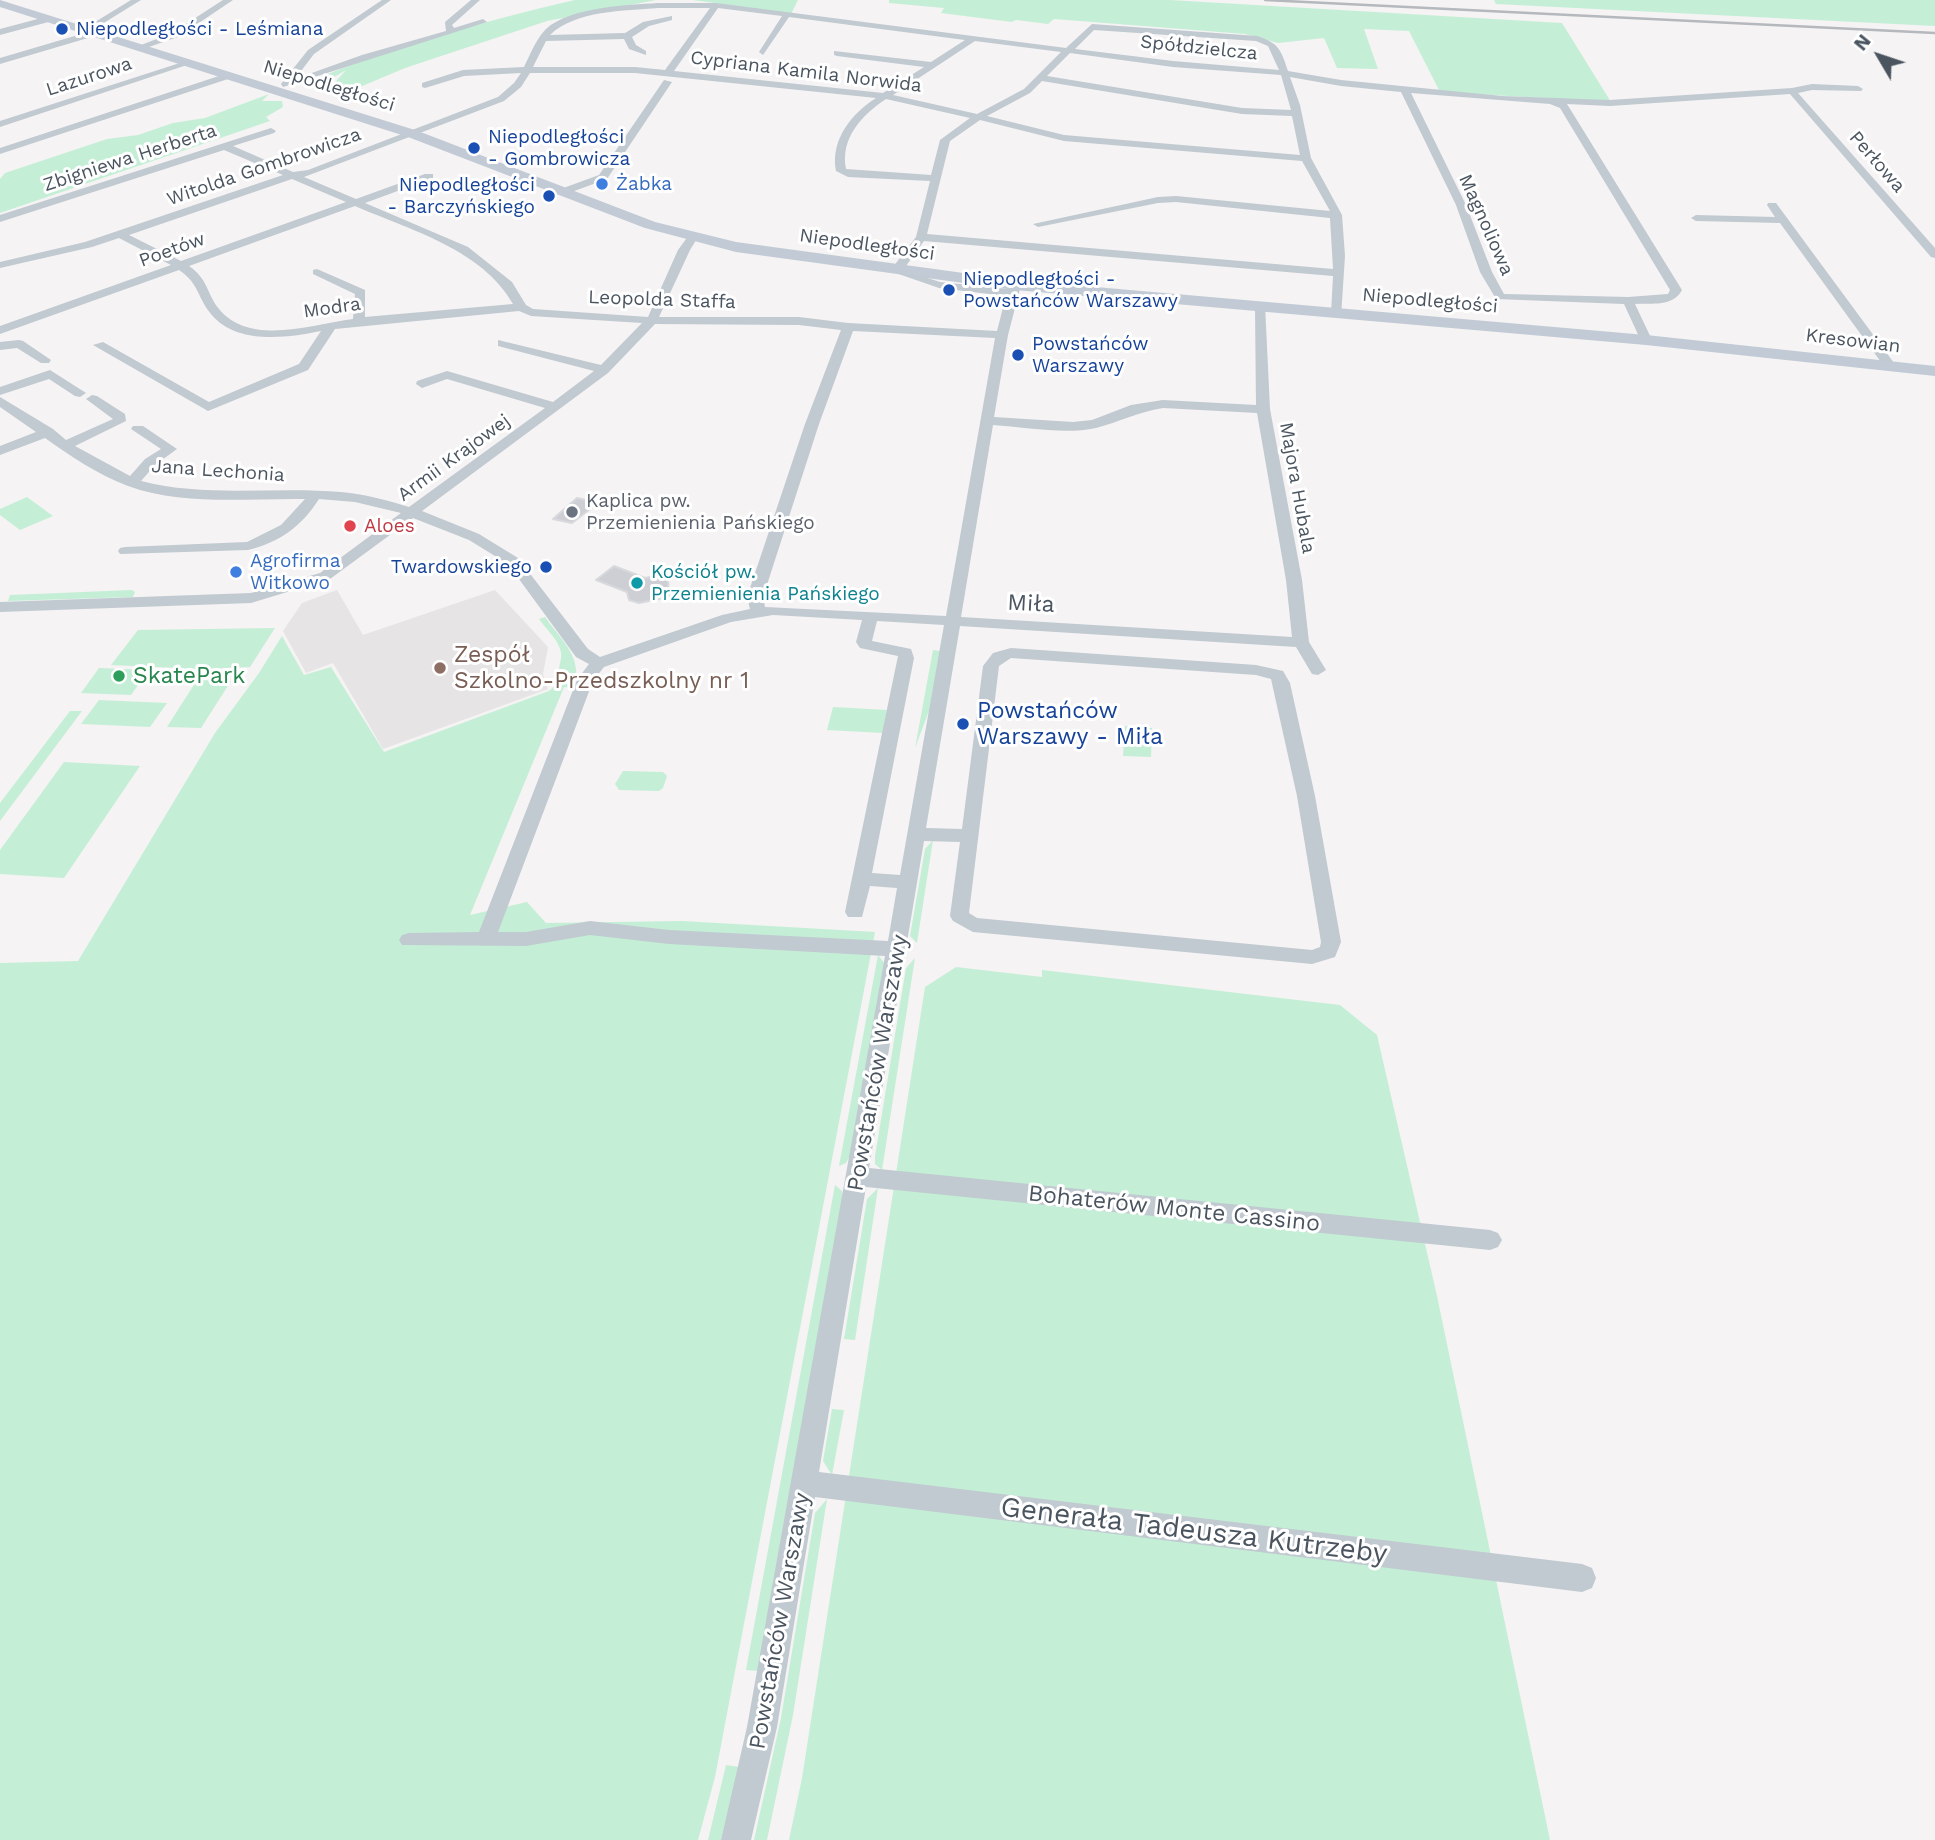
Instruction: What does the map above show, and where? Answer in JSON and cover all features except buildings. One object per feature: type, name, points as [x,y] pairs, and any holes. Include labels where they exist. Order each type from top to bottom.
[{"type":"street","points":[[0,61],[91,32],[138,0]]},
{"type":"street","points":[[140,47],[175,36],[229,0]]},
{"type":"street","points":[[281,88],[311,52],[387,0]]},
{"type":"street","points":[[451,32],[448,24],[476,0]]},
{"type":"street","name":"Witolda Gombrowicza","points":[[0,265],[57,253],[293,175],[310,173],[514,92],[545,38],[556,26],[588,15],[643,6],[683,2],[716,5]]},
{"type":"street","name":"Niepodległości","points":[[2,5],[228,76],[281,88],[413,134],[650,225],[768,253],[1014,289],[1766,352]]},
{"type":"street","points":[[562,192],[603,177],[716,5]]},
{"type":"street","name":"Spółdzielcza","points":[[716,5],[1068,51],[1224,69],[1285,73],[1405,90],[1610,103]]},
{"type":"street","points":[[763,52],[786,16]]},
{"type":"street","points":[[545,38],[626,36],[646,24],[669,18]]},
{"type":"street","points":[[0,32],[49,19]]},
{"type":"street","points":[[281,88],[365,57],[483,22]]},
{"type":"street","points":[[896,271],[921,237],[946,139],[952,132],[1027,91],[1092,27],[1257,39],[1275,48],[1297,113],[1306,159],[1337,215],[1337,314]]},
{"type":"street","points":[[626,36],[632,47],[643,53]]},
{"type":"street","points":[[937,178],[865,176],[841,171],[838,163],[853,120],[862,111],[975,37]]},
{"type":"street","points":[[837,53],[933,65]]},
{"type":"street","name":"Lazurowa","points":[[0,124],[189,63]]},
{"type":"street","name":"Cypriana Kamila Norwida","points":[[425,85],[463,73],[488,70],[635,70],[668,78],[887,96],[1064,138],[1306,159]]},
{"type":"street","points":[[0,151],[228,76]]},
{"type":"street","points":[[1040,78],[1242,111],[1297,113]]},
{"type":"street","points":[[1610,103],[1832,87],[1858,89]]},
{"type":"street","name":"Magnoliowa","points":[[1405,90],[1461,205],[1486,272],[1500,297],[1628,301],[1666,299],[1673,296],[1676,290],[1569,112],[1552,101]]},
{"type":"street","name":"Perłowa","points":[[1792,91],[1935,255]]},
{"type":"street","name":"Zbigniewa Herberta","points":[[0,219],[271,131]]},
{"type":"street","points":[[224,146],[464,249],[508,284],[521,307]]},
{"type":"street","points":[[356,203],[429,176]]},
{"type":"street","points":[[1025,246],[1040,219],[1158,201],[1176,200],[1337,215]]},
{"type":"street","name":"Poetów","points":[[0,330],[356,203]]},
{"type":"street","points":[[1772,205],[1890,366]]},
{"type":"street","points":[[1696,218],[1783,220]]},
{"type":"street","points":[[119,234],[178,266]]},
{"type":"street","name":"Armii Krajowej","points":[[0,607],[217,600],[275,593],[334,571],[604,370],[652,320],[684,250],[693,237]]},
{"type":"street","points":[[921,237],[1338,274]]},
{"type":"street","name":"Modra","points":[[178,266],[194,275],[203,286],[206,300],[217,315],[234,326],[263,332],[521,307]]},
{"type":"street","points":[[317,272],[361,292],[359,321]]},
{"type":"street","name":"Powstańców Warszawy","points":[[736,1840],[762,1727],[1002,335],[1014,289]]},
{"type":"street","points":[[1628,301],[1646,340]]},
{"type":"street","name":"Leopolda Staffa","points":[[521,307],[544,315],[652,320],[799,321],[848,327],[1002,335]]},
{"type":"street","name":"Majora Hubala","points":[[1261,308],[1263,409],[1294,580],[1301,642],[1318,670]]},
{"type":"street","points":[[99,345],[208,407],[303,367],[330,327]]},
{"type":"street","points":[[758,611],[755,597],[812,424],[848,327]]},
{"type":"street","points":[[502,343],[604,370]]},
{"type":"street","points":[[0,346],[19,344],[45,360]]},
{"type":"street","name":"Kresowian","points":[[1766,352],[1935,371]]},
{"type":"street","points":[[0,391],[50,374],[120,418],[119,421],[67,445]]},
{"type":"street","points":[[422,384],[447,375],[556,407]]},
{"type":"street","name":"Jana Lechonia","points":[[0,401],[111,474],[158,490],[314,495],[371,501],[414,512]]},
{"type":"street","points":[[989,421],[1073,426],[1094,424],[1136,408],[1163,404],[1263,409]]},
{"type":"street","points":[[132,483],[150,463],[170,449],[138,429]]},
{"type":"street","points":[[0,451],[48,432]]},
{"type":"street","points":[[125,551],[248,546],[266,542],[289,529],[314,495]]},
{"type":"street","points":[[414,512],[473,536],[501,551],[526,578],[582,653],[598,663],[585,680],[486,939]]},
{"type":"street","name":"Miła","points":[[598,663],[616,659],[728,618],[758,611],[782,610],[1301,642]]},
{"type":"street","points":[[855,912],[906,658],[905,652],[897,649],[866,645],[864,642],[870,615]]},
{"type":"street","points":[[1166,665],[1168,635]]},
{"type":"street","points":[[1011,653],[1256,670],[1277,675],[1282,683],[1306,796],[1331,942],[1328,952],[1312,957],[973,925],[960,916],[959,908],[970,836],[995,658],[1011,653]]},
{"type":"street","points":[[918,834],[970,836]]},
{"type":"street","points":[[862,879],[909,882]]},
{"type":"street","points":[[409,940],[526,939],[590,928],[669,937],[897,949]]},
{"type":"street","name":"Bohaterów Monte Cassino","points":[[858,1177],[1490,1240]]},
{"type":"street","name":"Generała Tadeusza Kutrzeby","points":[[805,1483],[1582,1578]]},
{"type":"shaded area","name":"Zespół Szkolno-Przedszkolny nr 1","points":[[337,590],[363,635],[495,590],[548,647],[543,674],[548,689],[383,749],[333,663],[306,673],[283,631],[302,603]]},
{"type":"green space","points":[[575,0],[656,0],[547,21],[405,68],[348,92],[337,93],[329,89],[346,70],[324,83],[305,83],[438,36]]},
{"type":"green space","points":[[693,0],[798,0],[791,14]]},
{"type":"green space","points":[[889,0],[1170,0],[1562,23],[1611,102],[1440,92],[1409,31],[1364,29],[1378,69],[1337,68],[1324,38],[1278,43],[1245,34],[1054,19],[1048,24],[1016,20],[1012,22],[941,13],[944,8],[889,3]]},
{"type":"green space","points":[[1494,0],[1935,0],[1935,26],[1496,4]]},
{"type":"green space","points":[[269,94],[262,101],[282,101],[283,107],[266,117],[270,121],[0,213],[0,179],[5,173],[107,139],[138,135],[173,123],[205,118]]},
{"type":"green space","points":[[27,497],[53,516],[20,530],[0,515],[0,509]]},
{"type":"green space","points":[[135,592],[133,597],[8,601],[10,595]]},
{"type":"green space","points":[[545,617],[570,650],[576,678],[573,688],[564,687],[470,915],[527,902],[546,923],[682,921],[875,932],[715,1777],[698,1840],[0,1840],[0,963],[78,961],[215,733],[259,673],[282,636],[304,675],[331,667],[384,752],[549,691],[561,680],[561,653],[555,639],[539,619]]},
{"type":"green space","points":[[275,628],[250,667],[200,669],[111,665],[138,630]]},
{"type":"green space","points":[[933,650],[940,651],[929,711],[915,748]]},
{"type":"green space","name":"SkatePark","points":[[99,668],[149,670],[131,695],[81,693]]},
{"type":"green space","points":[[197,680],[231,681],[201,728],[167,727]]},
{"type":"green space","points":[[99,700],[167,703],[150,727],[81,724]]},
{"type":"green space","points":[[833,707],[887,710],[883,733],[827,730]]},
{"type":"green space","points":[[70,711],[82,711],[0,821],[0,803]]},
{"type":"green space","points":[[1125,726],[1152,728],[1151,757],[1123,756]]},
{"type":"green space","points":[[64,762],[140,766],[64,878],[0,874],[0,850]]},
{"type":"green space","points":[[623,771],[663,772],[667,776],[663,788],[659,791],[619,790],[615,784]]},
{"type":"green space","points":[[933,840],[917,943],[910,936],[925,849]]},
{"type":"green space","points":[[878,955],[885,964],[850,1156],[846,1163],[839,1166]]},
{"type":"green space","points":[[915,958],[882,1170],[875,1164],[875,1156],[906,968]]},
{"type":"green space","points":[[956,967],[1042,977],[1042,970],[1340,1005],[1377,1035],[1437,1296],[1550,1840],[789,1840],[802,1778],[925,987]]},
{"type":"green space","points":[[835,1185],[842,1191],[843,1197],[758,1671],[746,1670]]},
{"type":"green space","points":[[878,1188],[855,1340],[844,1339],[867,1199]]},
{"type":"green space","points":[[832,1409],[844,1410],[832,1475],[823,1461]]},
{"type":"green space","points":[[827,1499],[793,1715],[767,1840],[754,1840],[781,1718],[815,1513]]},
{"type":"green space","points":[[726,1765],[739,1767],[721,1840],[708,1840]]},
{"type":"railway","points":[[1265,0],[1935,33]]},
{"type":"place","name":"Niepodległości - Leśmiana","points":[[62,29]]},
{"type":"place","name":"Niepodległości - Gombrowicza","points":[[474,148]]},
{"type":"place","name":"Żabka","points":[[602,184]]},
{"type":"place","name":"Niepodległości - Barczyńskiego","points":[[549,196]]},
{"type":"place","name":"Niepodległości - Powstańców Warszawy","points":[[949,290]]},
{"type":"place","name":"Powstańców Warszawy","points":[[1018,355]]},
{"type":"place","name":"Kaplica pw. Przemienienia Pańskiego","points":[[572,512]]},
{"type":"place","name":"Aloes","points":[[350,526]]},
{"type":"place","name":"Twardowskiego","points":[[546,567]]},
{"type":"place","name":"Agrofirma Witkowo","points":[[236,572]]},
{"type":"place","name":"Kościół pw. Przemienienia Pańskiego","points":[[637,583]]},
{"type":"place","name":"Zespół Szkolno-Przedszkolny nr 1","points":[[440,668]]},
{"type":"place","name":"SkatePark","points":[[119,676]]},
{"type":"place","name":"Powstańców Warszawy - Miła","points":[[963,724]]}]
